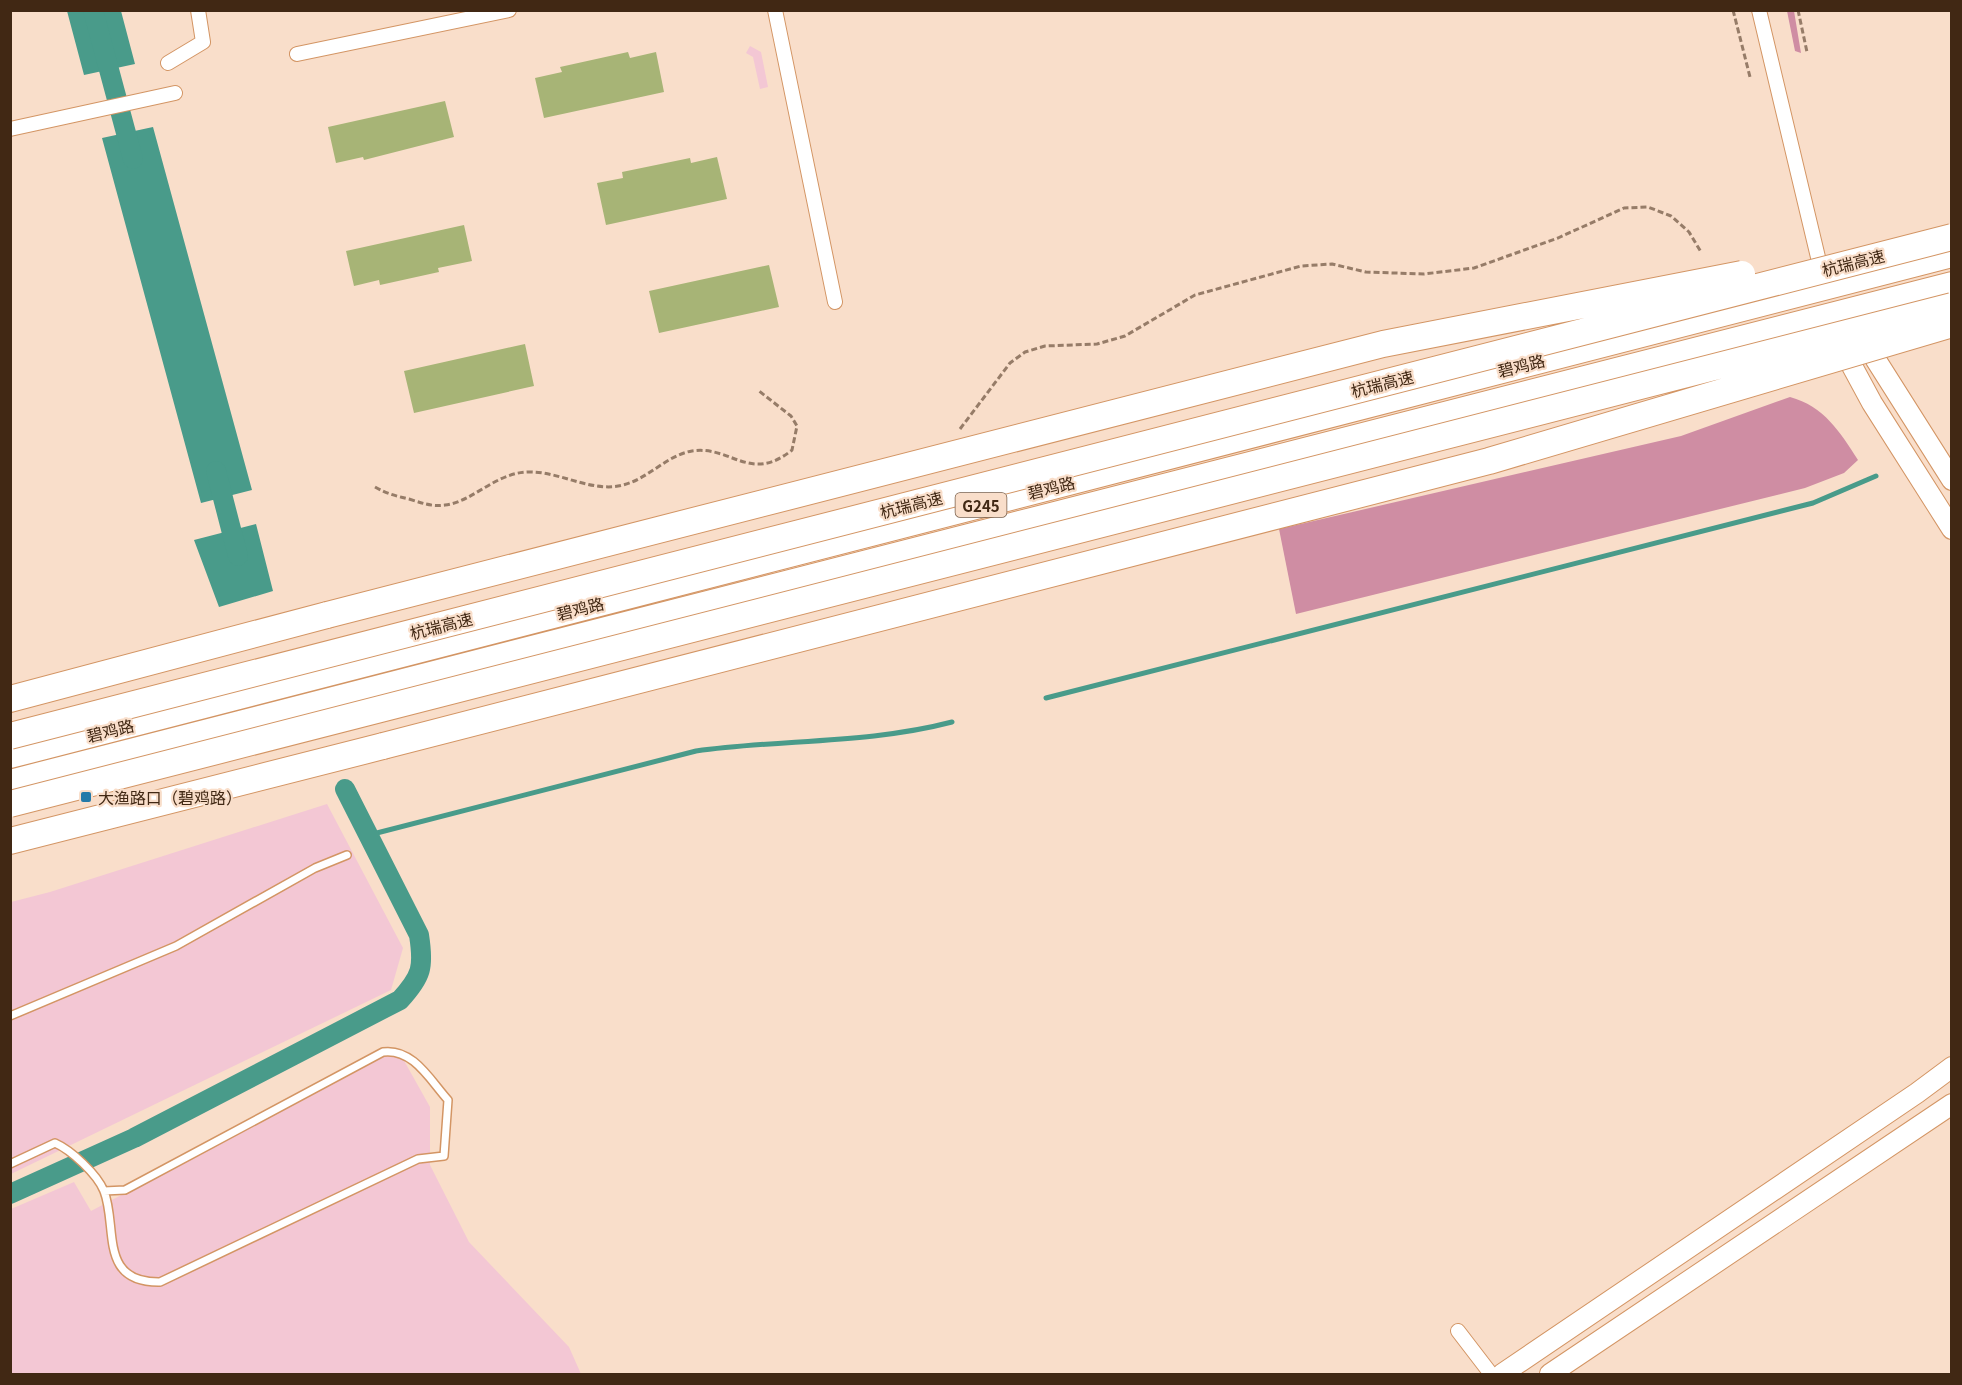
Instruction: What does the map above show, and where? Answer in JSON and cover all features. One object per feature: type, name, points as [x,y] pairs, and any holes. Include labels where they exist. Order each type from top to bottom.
[{"type":"highway","points":[[10,699],[327,615],[1383,344],[1952,235]]},
{"type":"highway","name":"杭瑞高速","points":[[10,736],[1952,235]]},
{"type":"highway","name":"碧鸡路","points":[[10,755],[1952,254]]},
{"type":"highway","name":"碧鸡路","points":[[10,783],[1952,285]]},
{"type":"highway","points":[[10,804],[1952,306]]},
{"type":"highway","points":[[10,841],[1489,461],[1952,324]]},
{"type":"street","points":[[168,63],[203,42],[198,10]]},
{"type":"street","points":[[297,54],[509,10]]},
{"type":"street","points":[[775,10],[835,302]]},
{"type":"street","points":[[1759,10],[1825,286]]},
{"type":"street","points":[[10,129],[175,93]]},
{"type":"street","points":[[1851,310],[1876,360],[1952,480]]},
{"type":"street","points":[[1851,310],[1852,366],[1952,529]]},
{"type":"street","points":[[1502,1374],[1907,1100],[1952,1067]]},
{"type":"street","points":[[1550,1374],[1952,1104]]},
{"type":"street","points":[[1458,1331],[1491,1374]]},
{"type":"lane","points":[[10,1016],[176,946],[315,868],[347,855]]},
{"type":"lane","points":[[10,1164],[55,1143],[71,1150],[104,1191],[112,1250],[126,1272],[142,1282],[160,1282],[418,1159],[444,1155],[448,1100],[416,1062],[401,1052],[383,1053],[125,1190],[104,1191]]},
{"type":"path","points":[[1733,10],[1750,77]]},
{"type":"path","points":[[1797,10],[1807,52]]},
{"type":"path","points":[[960,429],[1010,363],[1025,352],[1045,346],[1097,344],[1125,336],[1195,295],[1301,266],[1332,264],[1366,272],[1424,274],[1474,268],[1558,238],[1624,208],[1648,207],[1671,216],[1689,232],[1701,252]]},
{"type":"path","points":[[375,487],[389,495],[430,506],[447,505],[515,472],[535,472],[614,488],[648,475],[668,461],[690,451],[713,452],[747,464],[771,462],[792,450],[797,426],[791,416],[759,391]]},
{"type":"shaded area","points":[[1787,11],[1794,11],[1801,53],[1795,51]]},
{"type":"shaded area","points":[[750,46],[761,52],[768,87],[760,89],[753,57],[746,53]]},
{"type":"shaded area","points":[[1790,397],[1802,401],[1822,414],[1845,440],[1858,460],[1844,473],[1805,488],[1296,614],[1279,529],[1681,436]]},
{"type":"shaded area","points":[[327,804],[403,948],[391,990],[11,1174],[11,902],[50,892]]},
{"type":"shaded area","points":[[389,1054],[402,1057],[430,1107],[430,1165],[469,1242],[569,1347],[581,1374],[11,1374],[11,1209],[74,1182],[91,1211]]},
{"type":"water","points":[[67,11],[121,11],[135,64],[84,75]]},
{"type":"water","points":[[153,127],[252,490],[201,503],[102,138]]},
{"type":"water","points":[[256,524],[273,591],[219,607],[194,540]]},
{"type":"building","points":[[628,52],[630,58],[656,52],[664,92],[544,118],[535,78],[562,72],[560,67]]},
{"type":"building","points":[[445,101],[454,137],[364,160],[363,157],[336,163],[328,127]]},
{"type":"building","points":[[717,157],[727,199],[606,225],[597,183],[623,178],[622,172],[690,158],[691,163]]},
{"type":"building","points":[[464,225],[472,261],[438,268],[439,272],[380,285],[379,280],[354,286],[346,251]]},
{"type":"building","points":[[769,265],[779,307],[659,333],[649,291]]},
{"type":"building","points":[[525,344],[534,386],[414,413],[404,371]]},
{"type":"waterway","points":[[93,10],[133,159]]},
{"type":"waterway","points":[[216,471],[238,556]]},
{"type":"waterway","points":[[1046,698],[1813,503],[1876,476]]},
{"type":"waterway","points":[[369,835],[696,751],[856,738],[952,722]]},
{"type":"waterway","points":[[10,1194],[134,1138],[400,1000],[407,992],[420,970],[419,935],[345,789]]},
{"type":"place","name":"大渔路口（碧鸡路）","points":[[86,797]]}]
